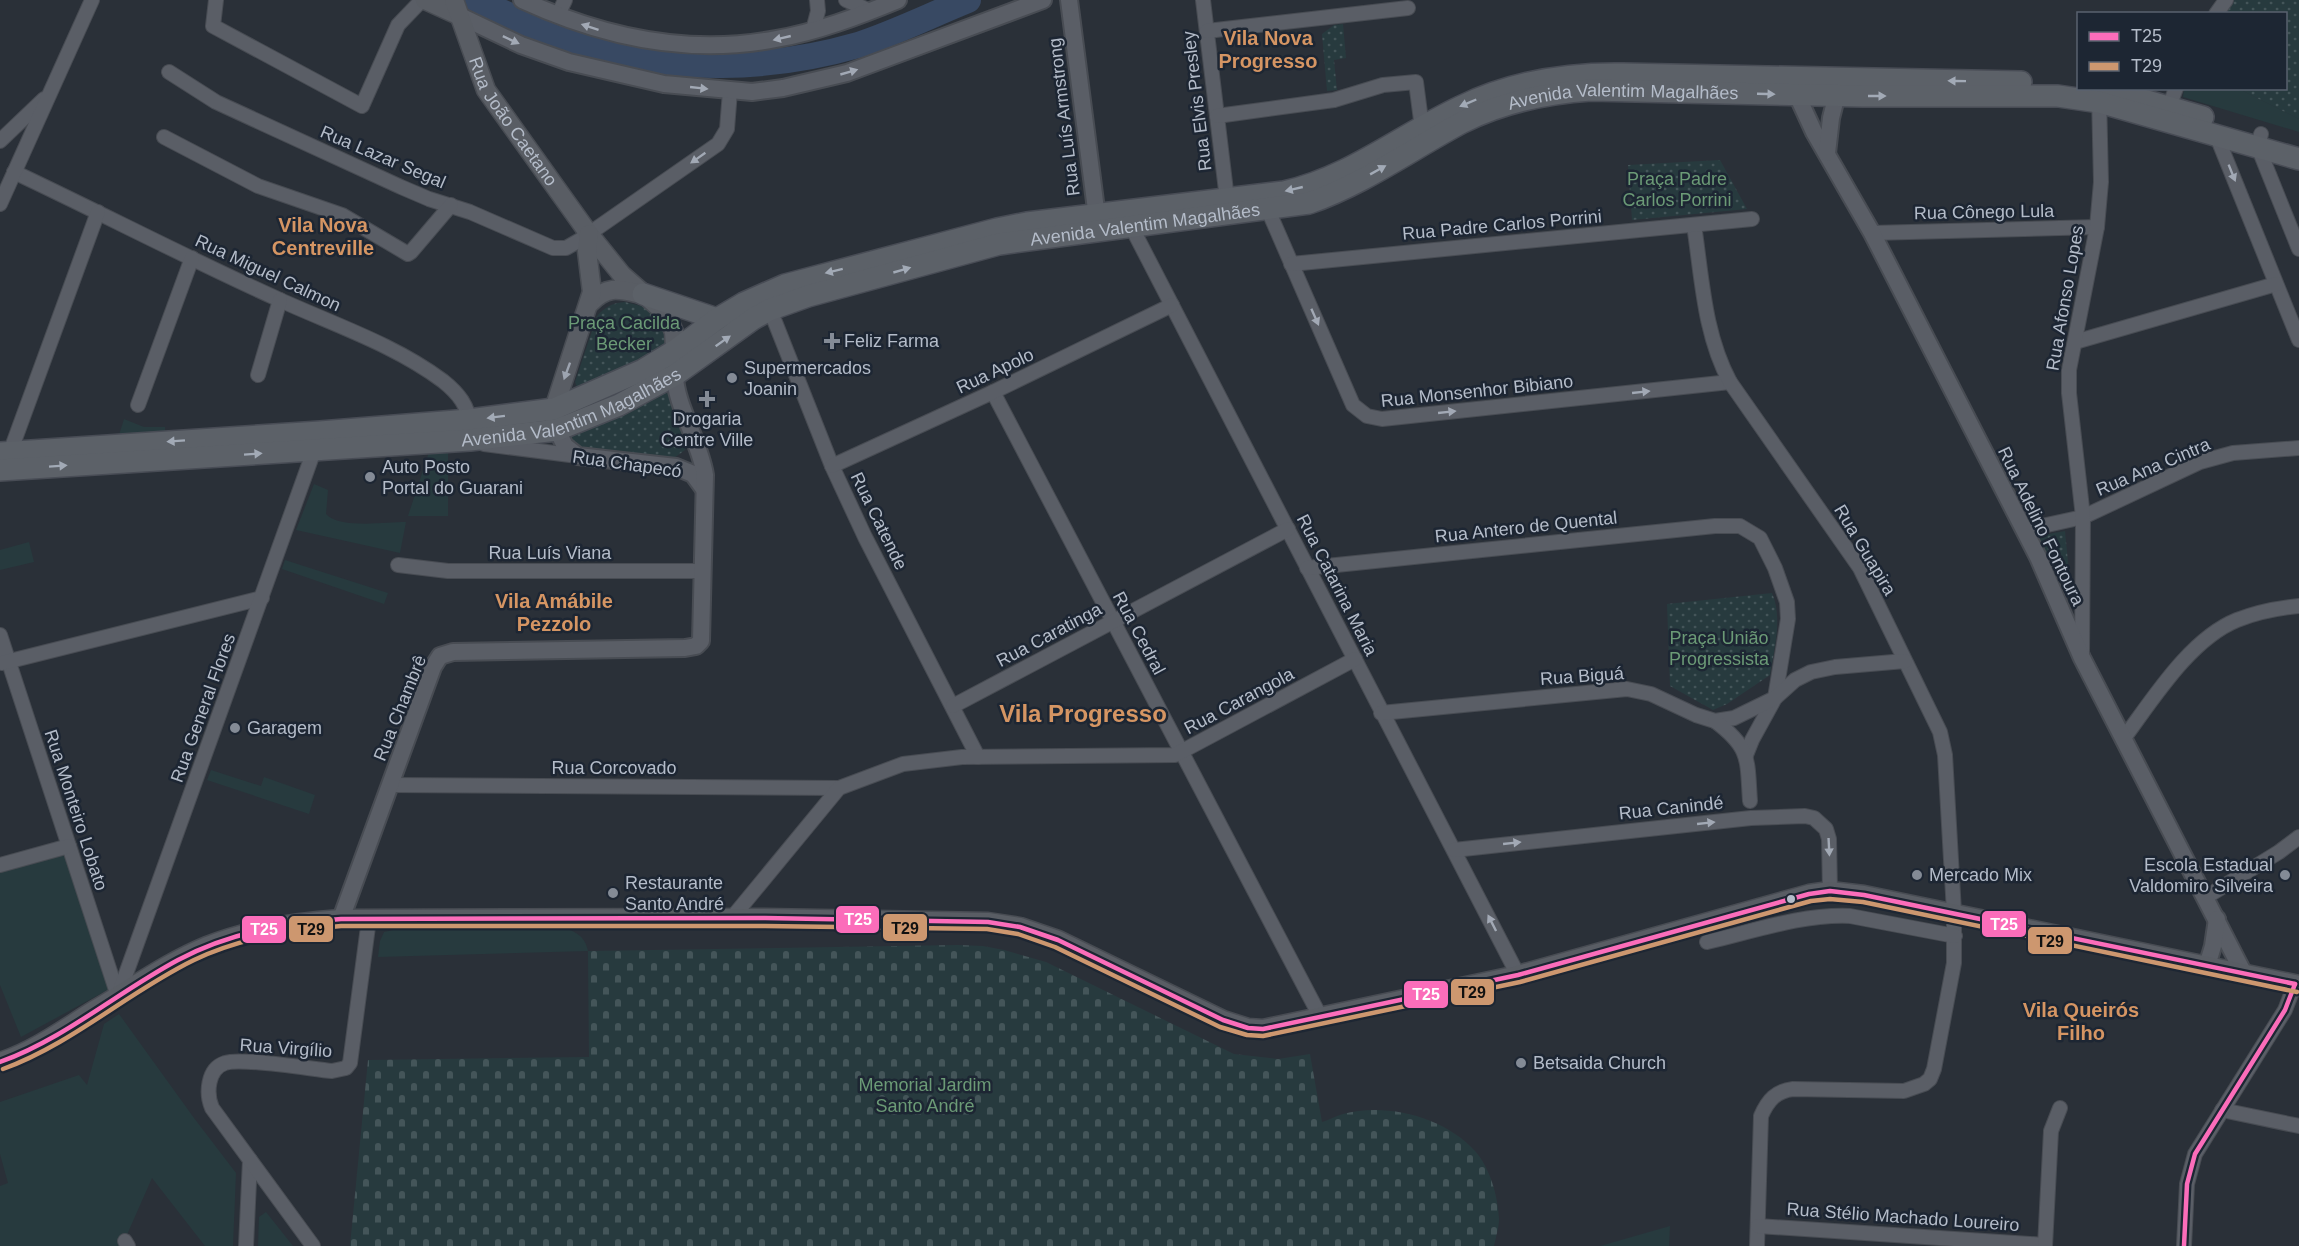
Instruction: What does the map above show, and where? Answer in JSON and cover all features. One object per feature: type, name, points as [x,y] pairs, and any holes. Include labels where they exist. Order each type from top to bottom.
[{"type":"main road","points":[[424,0],[456,8]]},
{"type":"main road","name":"Rua João Caetano","points":[[456,8],[486,90],[589,234],[622,275],[662,310],[674,332],[676,350]]},
{"type":"main road","name":"Avenida Valentim Magalhães","points":[[3,461],[470,430],[555,419],[619,405],[675,375],[765,302],[806,279],[997,229],[1097,222],[1265,202],[1284,192],[1324,181],[1480,98],[1522,84],[1564,76],[1623,74],[1796,87]]},
{"type":"main road","name":"Avenida Valentim Magalhães","points":[[1130,218],[1227,198],[1309,203],[1331,195],[1489,111],[1525,99],[1564,92],[2040,82],[2077,85]]},
{"type":"main road","name":"Avenida Valentim Magalhães","points":[[1839,87],[2058,96],[2100,93],[2170,105],[2214,127],[2259,141],[2299,159]]},
{"type":"main road","name":"Avenida Valentim Magalhães","points":[[2259,141],[2299,145]]},
{"type":"main road","points":[[555,419],[590,303],[592,282],[587,251],[589,234]]},
{"type":"main road","points":[[590,303],[598,294],[613,290],[643,294],[717,319]]},
{"type":"main road","name":"Avenida Valentim Magalhães","points":[[555,419],[676,350],[717,319],[744,303],[765,302]]},
{"type":"main road","name":"Rua Chapecó","points":[[675,375],[676,350]]},
{"type":"main road","points":[[0,1062],[28,1050],[165,968],[206,947],[244,933],[308,921],[341,919],[765,918],[969,921],[1006,924],[1043,933],[1236,1025],[1263,1029],[1518,975],[1809,894],[1830,891],[1857,893],[1954,912],[2297,985]]},
{"type":"street","points":[[0,204],[92,0]]},
{"type":"street","points":[[216,0],[213,26],[362,106],[398,25],[424,0]]},
{"type":"street","points":[[522,0],[618,35],[684,45],[747,44],[777,39],[813,30],[898,0]]},
{"type":"street","points":[[558,15],[565,0]]},
{"type":"street","points":[[813,30],[818,11],[817,0]]},
{"type":"street","points":[[846,0],[870,11]]},
{"type":"street","points":[[456,8],[529,48],[569,62],[664,84],[752,92],[783,88],[847,73],[1043,0]]},
{"type":"street","name":"Rua Luís Armstrong","points":[[1069,0],[1097,222]]},
{"type":"street","name":"Rua Elvis Presley","points":[[1203,0],[1227,198]]},
{"type":"street","points":[[1207,32],[1408,8]]},
{"type":"street","name":"Rua Lazar Segal","points":[[169,72],[224,106],[429,199],[451,205],[553,248],[566,248],[589,234],[718,144],[727,129],[730,91]]},
{"type":"street","points":[[1217,116],[1334,99],[1383,85],[1416,82],[1422,128]]},
{"type":"street","name":"Rua Adelino Fontoura","points":[[1796,87],[1814,132],[1872,233],[2024,530],[2082,658],[2244,974]]},
{"type":"street","points":[[1827,153],[1831,118],[1839,87]]},
{"type":"street","points":[[0,141],[50,93]]},
{"type":"street","name":"Rua Afonso Lopes","points":[[2082,658],[2082,518],[2069,393],[2069,370],[2097,227],[2101,182],[2100,93]]},
{"type":"street","points":[[2214,127],[2299,340]]},
{"type":"street","points":[[164,138],[258,186],[342,215],[408,254],[451,205]]},
{"type":"street","points":[[2259,141],[2299,249]]},
{"type":"street","name":"Rua Miguel Calmon","points":[[14,172],[280,300],[393,351],[442,381],[461,398],[470,430]]},
{"type":"street","name":"Rua Monsenhor Bibiano","points":[[1265,202],[1353,405],[1359,412],[1374,419],[1730,382]]},
{"type":"street","points":[[3,461],[98,212]]},
{"type":"street","name":"Rua Catarina Maria","points":[[1130,218],[1381,714],[1518,975]]},
{"type":"street","name":"Rua Padre Carlos Porrini","points":[[1291,264],[1752,219]]},
{"type":"street","name":"Rua Guapira","points":[[1694,225],[1706,311],[1714,348],[1730,382],[1860,568],[1940,732],[1943,742],[1954,912],[1953,976],[1930,1079],[1924,1084],[1904,1091],[1793,1089],[1778,1093],[1766,1105],[1761,1116],[1758,1226]]},
{"type":"street","name":"Rua Cônego Lula","points":[[1872,233],[2097,227]]},
{"type":"street","points":[[138,405],[192,258]]},
{"type":"street","points":[[2075,342],[2276,284]]},
{"type":"street","points":[[258,375],[280,300]]},
{"type":"street","name":"Rua Catende","points":[[765,302],[832,466],[864,537],[978,757]]},
{"type":"street","name":"Rua Apolo","points":[[832,466],[993,392],[1172,304]]},
{"type":"street","name":"Rua Chapecó","points":[[675,375],[677,390],[703,460],[701,641]]},
{"type":"street","name":"Rua Cedral","points":[[993,392],[1321,1018]]},
{"type":"street","points":[[555,419],[565,446],[578,456]]},
{"type":"street","name":"Rua Chapecó","points":[[470,430],[486,445],[676,467],[693,474],[704,489]]},
{"type":"street","points":[[676,467],[687,455],[694,435]]},
{"type":"street","name":"Rua General Flores","points":[[118,996],[318,441]]},
{"type":"street","name":"Rua Ana Cintra","points":[[2024,530],[2082,518],[2200,462],[2233,453],[2299,448]]},
{"type":"street","name":"Rua Antero de Quental","points":[[1307,568],[1715,526],[1733,525],[1748,529],[1760,538],[1766,547],[1787,602],[1788,619],[1775,698]]},
{"type":"street","name":"Rua Caratinga","points":[[953,706],[1288,529]]},
{"type":"street","name":"Rua Luís Viana","points":[[398,565],[448,571],[703,571]]},
{"type":"street","points":[[4,663],[262,598]]},
{"type":"street","points":[[2124,738],[2182,663],[2211,634],[2235,620],[2266,610],[2299,606]]},
{"type":"street","name":"Rua Monteiro Lobato","points":[[0,635],[4,663],[69,846],[118,996]]},
{"type":"street","name":"Rua Chambrê","points":[[341,919],[436,660],[446,653],[685,648],[696,646],[701,641]]},
{"type":"street","name":"Rua Carangola","points":[[838,788],[903,764],[945,758],[1047,754],[1166,756],[1182,752],[1355,659]]},
{"type":"street","points":[[1715,721],[1734,718],[1775,698],[1795,680],[1811,672],[1835,667],[1905,660]]},
{"type":"street","name":"Rua Biguá","points":[[1381,714],[1627,689],[1651,694],[1696,715],[1715,721]]},
{"type":"street","points":[[1746,755],[1775,698]]},
{"type":"street","points":[[1715,721],[1737,739],[1746,755],[1750,801]]},
{"type":"street","name":"Rua Corcovado","points":[[390,785],[838,788]]},
{"type":"street","points":[[731,919],[838,788]]},
{"type":"street","name":"Rua Canindé","points":[[1454,850],[1751,818],[1805,816],[1814,818],[1826,829],[1829,839],[1830,891]]},
{"type":"street","points":[[2206,897],[2299,837]]},
{"type":"street","points":[[0,865],[69,846]]},
{"type":"street","points":[[756,891],[758,906],[765,918]]},
{"type":"street","points":[[1707,942],[1807,918],[1835,915],[1954,936]]},
{"type":"street","points":[[2206,966],[2213,946],[2217,918]]},
{"type":"street","name":"Rua Virgílio","points":[[250,1160],[209,1100],[208,1091],[214,1071],[219,1066],[231,1062],[332,1071],[346,1068],[353,1054],[369,919]]},
{"type":"street","points":[[2184,1246],[2190,1168],[2202,1140],[2285,1010],[2297,985]]},
{"type":"street","points":[[2045,1245],[2050,1131],[2060,1108]]},
{"type":"street","points":[[2222,1110],[2299,1126]]},
{"type":"street","points":[[246,1246],[250,1160]]},
{"type":"street","points":[[250,1160],[313,1246]]},
{"type":"street","points":[[1757,1246],[1758,1226]]},
{"type":"street","name":"Rua Stélio Machado Loureiro","points":[[1758,1226],[2045,1245]]},
{"type":"green space","points":[[2218,0],[2299,0],[2299,119],[2241,90],[2287,90],[2287,12],[2209,12]]},
{"type":"green space","points":[[1343,24],[1346,58],[1334,60],[1337,90],[1327,91],[1322,34],[1334,25]]},
{"type":"green space","points":[[2184,90],[2241,90],[2299,119],[2299,132],[2183,97]]},
{"type":"green space","name":"Praça Padre Carlos Porrini","points":[[1720,160],[1747,209],[1632,220],[1628,165]]},
{"type":"green space","name":"Praça Cacilda Becker","points":[[625,302],[657,310],[670,333],[665,348],[578,390],[575,382],[597,316],[609,306]]},
{"type":"green space","name":"Praça Cacilda Becker","points":[[667,392],[689,437],[685,450],[674,458],[577,449],[567,432],[590,427]]},
{"type":"green space","points":[[124,419],[144,427],[165,427],[165,434],[118,438]]},
{"type":"green space","points":[[430,449],[448,449],[448,516],[408,516]]},
{"type":"green space","points":[[314,484],[328,490],[326,514],[332,519],[352,523],[406,522],[400,553],[296,530]]},
{"type":"green space","points":[[2065,531],[2072,603],[2038,536]]},
{"type":"green space","points":[[29,542],[34,562],[0,570],[0,550]]},
{"type":"green space","points":[[285,560],[388,593],[384,604],[282,569]]},
{"type":"green space","name":"Praça União Progressista","points":[[1772,593],[1777,623],[1770,675],[1727,704],[1713,710],[1670,686],[1667,604]]},
{"type":"green space","points":[[211,770],[261,786],[264,777],[315,795],[309,814],[207,780]]},
{"type":"green space","points":[[69,846],[115,986],[21,1037],[0,985],[0,869]]},
{"type":"green space","points":[[393,930],[570,930],[582,938],[588,951],[378,957],[384,932]]},
{"type":"green space","name":"Memorial Jardim Santo André","points":[[958,945],[1004,950],[1046,962],[1234,1054],[1278,1059],[1310,1054],[1322,1122],[1343,1114],[1360,1111],[1396,1111],[1414,1115],[1448,1129],[1475,1151],[1489,1174],[1497,1201],[1499,1219],[1494,1246],[350,1246],[368,1060],[589,1057],[588,951]]},
{"type":"green space","points":[[119,1014],[236,1173],[233,1246],[205,1246],[152,1178],[122,1246],[0,1246],[0,1186],[8,1183],[0,1154],[0,1102],[79,1075],[87,1085],[104,1024]]},
{"type":"green space","points":[[266,1212],[293,1246],[258,1246],[259,1217]]},
{"type":"green space","points":[[1670,1226],[1669,1246],[1600,1246]]},
{"type":"waterway","points":[[474,0],[559,36],[621,55],[654,61],[723,65],[791,60],[858,45],[968,0]]},
{"type":"transit line","name":"T25","points":[[0,1062],[46,1041],[156,973],[197,951],[257,931],[299,923],[341,919],[765,918],[988,922],[1020,927],[1058,940],[1223,1020],[1248,1028],[1263,1029],[1518,975],[1809,894],[1830,891],[1864,895],[2295,984]]},
{"type":"transit line","name":"T29","points":[[3,1069],[53,1046],[146,987],[211,952],[266,936],[341,926],[765,926],[987,929],[1018,934],[1055,947],[1220,1027],[1247,1035],[1263,1036],[1520,982],[1811,901],[1830,899],[1863,902],[2297,992]]},
{"type":"transit line","name":"T25","points":[[2184,1246],[2187,1184],[2195,1154],[2285,1010],[2295,984]]},
{"type":"place","name":"Feliz Farma","points":[[832,341]]},
{"type":"place","name":"Supermercados Joanin","points":[[732,378]]},
{"type":"place","name":"Drogaria Centre Ville","points":[[707,399]]},
{"type":"place","name":"Auto Posto Portal do Guarani","points":[[370,477]]},
{"type":"place","name":"Garagem","points":[[235,728]]},
{"type":"place","name":"Mercado Mix","points":[[1917,875]]},
{"type":"place","name":"Escola Estadual Valdomiro Silveira","points":[[2285,875]]},
{"type":"place","name":"Restaurante Santo André","points":[[613,893]]},
{"type":"place","name":"Betsaida Church","points":[[1521,1063]]},
{"type":"district","name":"Vila Nova Progresso","points":[[1268,50]]},
{"type":"district","name":"Vila Nova Centreville","points":[[323,236]]},
{"type":"district","name":"Vila Amábile Pezzolo","points":[[554,612]]},
{"type":"district","name":"Vila Progresso","points":[[1083,714]]},
{"type":"district","name":"Vila Queirós Filho","points":[[2081,1022]]}]
